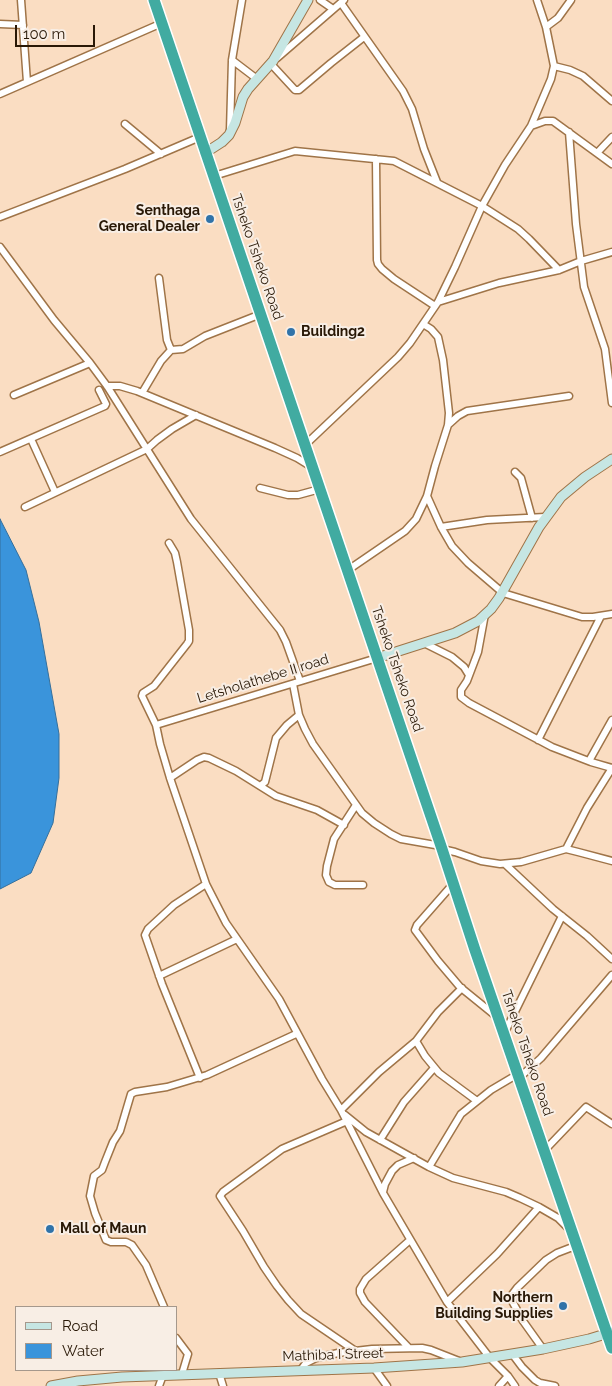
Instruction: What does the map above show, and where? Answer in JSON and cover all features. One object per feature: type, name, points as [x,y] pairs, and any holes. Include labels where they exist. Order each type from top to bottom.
[{"type":"highway","name":"Tsheko Tsheko Road","points":[[154,0],[518,1076],[577,1247],[610,1333],[612,1348]]},
{"type":"street","points":[[21,0],[27,82]]},
{"type":"street","points":[[230,132],[232,60],[243,0]]},
{"type":"street","points":[[272,63],[308,0]]},
{"type":"street","points":[[320,0],[333,9]]},
{"type":"street","points":[[305,445],[404,351],[436,304],[482,206],[505,165],[531,126],[551,79],[554,66],[546,27],[537,0]]},
{"type":"street","points":[[546,27],[558,18],[571,0]]},
{"type":"street","points":[[205,153],[226,138],[243,97],[257,79],[272,63],[343,2],[364,37],[403,91],[412,109],[424,149],[437,182]]},
{"type":"street","points":[[0,94],[162,23]]},
{"type":"street","points":[[0,24],[23,25]]},
{"type":"street","points":[[272,63],[295,90],[299,90],[364,37]]},
{"type":"street","points":[[232,60],[257,79]]},
{"type":"street","points":[[554,66],[583,76],[612,101]]},
{"type":"street","points":[[531,126],[545,121],[553,121],[612,164]]},
{"type":"street","points":[[125,124],[162,154]]},
{"type":"street","points":[[569,132],[576,224],[581,261],[586,292],[605,349],[612,402]]},
{"type":"street","points":[[597,153],[612,136]]},
{"type":"street","points":[[0,216],[162,154],[200,137]]},
{"type":"street","points":[[214,176],[295,151],[394,161],[482,206],[523,233],[559,270]]},
{"type":"street","points":[[376,159],[378,264],[394,279],[436,304],[499,283],[559,270],[612,252]]},
{"type":"street","points":[[0,247],[54,320],[108,386],[191,519],[280,630],[300,681]]},
{"type":"street","points":[[159,278],[167,340],[171,350]]},
{"type":"street","points":[[142,393],[161,361],[171,350],[182,348],[216,330],[261,314]]},
{"type":"street","points":[[348,570],[406,531],[416,519],[427,496],[448,425],[449,413],[440,344],[435,333],[423,324]]},
{"type":"street","points":[[14,395],[90,363]]},
{"type":"street","points":[[108,386],[127,388],[142,393],[290,454],[307,463],[313,470]]},
{"type":"street","points":[[0,452],[105,406],[106,404],[99,390]]},
{"type":"street","points":[[448,425],[467,411],[568,396]]},
{"type":"street","points":[[25,508],[147,449],[172,429],[196,416]]},
{"type":"street","points":[[31,439],[55,492]]},
{"type":"street","points":[[376,658],[455,633],[478,621],[502,593],[545,517],[561,497],[585,477],[612,459]]},
{"type":"street","points":[[515,472],[521,478],[532,518]]},
{"type":"street","points":[[260,488],[288,495],[298,495],[320,489]]},
{"type":"street","points":[[427,496],[452,546],[502,593],[582,616],[593,617],[612,614]]},
{"type":"street","points":[[441,527],[487,520],[545,517]]},
{"type":"street","points":[[169,543],[175,553],[190,635],[187,644],[163,675],[154,686],[142,694],[156,725],[170,778],[206,884],[217,907],[237,939],[279,999],[296,1034],[347,1122],[383,1193],[447,1302],[490,1358],[515,1386]]},
{"type":"street","points":[[485,614],[478,652],[470,674],[461,690],[461,697],[552,747],[612,768],[566,850]]},
{"type":"street","points":[[538,740],[601,616]]},
{"type":"street","points":[[424,643],[452,657],[470,674]]},
{"type":"street","name":"Letsholathebe II road","points":[[156,725],[376,658]]},
{"type":"street","points":[[293,684],[299,715],[313,744],[356,805],[368,818],[391,834],[409,842],[442,847],[481,861],[505,864],[521,862],[566,850],[612,862]]},
{"type":"street","points":[[260,786],[266,782],[276,738],[299,715]]},
{"type":"street","points":[[589,761],[612,720]]},
{"type":"street","points":[[170,778],[197,760],[204,757],[209,758],[276,796],[317,810],[344,824]]},
{"type":"street","points":[[356,805],[334,839],[326,875],[329,882],[335,885],[363,885]]},
{"type":"street","points":[[505,864],[527,886],[596,943],[612,959]]},
{"type":"street","points":[[200,1078],[145,938],[146,932],[174,905],[206,884]]},
{"type":"street","points":[[453,884],[415,929],[416,933],[462,988],[500,1020]]},
{"type":"street","points":[[504,1034],[562,916]]},
{"type":"street","points":[[159,976],[237,939]]},
{"type":"street","points":[[429,1167],[466,1109],[492,1090],[518,1076],[541,1058],[612,974]]},
{"type":"street","points":[[341,1111],[379,1072],[416,1041],[438,1012],[462,988]]},
{"type":"street","points":[[164,1306],[146,1266],[132,1245],[126,1242],[106,1240],[90,1196],[94,1176],[102,1170],[113,1142],[120,1131],[132,1094],[200,1078],[296,1034]]},
{"type":"street","points":[[416,1041],[434,1068],[477,1101]]},
{"type":"street","points":[[380,1140],[404,1102],[434,1068]]},
{"type":"street","points":[[544,1151],[586,1107],[612,1124]]},
{"type":"street","points":[[341,1111],[357,1126],[429,1167],[453,1178],[506,1192],[558,1218],[572,1232]]},
{"type":"street","points":[[347,1122],[282,1149],[222,1192],[220,1196],[244,1231],[264,1267],[288,1300],[301,1314],[354,1350]]},
{"type":"street","points":[[383,1193],[385,1184],[392,1171],[398,1165],[414,1158]]},
{"type":"street","points":[[447,1302],[497,1254],[539,1207]]},
{"type":"street","points":[[409,1348],[365,1302],[360,1289],[366,1279],[410,1240]]},
{"type":"street","points":[[542,1349],[523,1321],[511,1296],[546,1260],[557,1253],[577,1247]]},
{"type":"street","name":"Mathiba I Street","points":[[52,1386],[78,1381],[164,1375],[374,1368],[462,1362],[513,1355],[610,1333]]},
{"type":"street","points":[[178,1341],[188,1354],[182,1374]]},
{"type":"street","points":[[300,1371],[306,1363],[316,1358],[354,1350],[409,1348],[432,1350],[462,1362]]},
{"type":"street","points":[[513,1355],[535,1380],[555,1386]]},
{"type":"street","points":[[374,1368],[387,1386]]},
{"type":"street","points":[[218,1373],[223,1386]]},
{"type":"street","points":[[159,1386],[164,1375]]},
{"type":"street","points":[[499,1386],[508,1376]]},
{"type":"water","points":[[0,519],[26,570],[39,622],[59,734],[59,778],[53,823],[31,873],[0,889]]},
{"type":"place","name":"Senthaga General Dealer","points":[[210,219]]},
{"type":"place","name":"Building2","points":[[291,332]]},
{"type":"place","name":"Mall of Maun","points":[[50,1229]]},
{"type":"place","name":"Northern Building Supplies","points":[[563,1306]]}]
